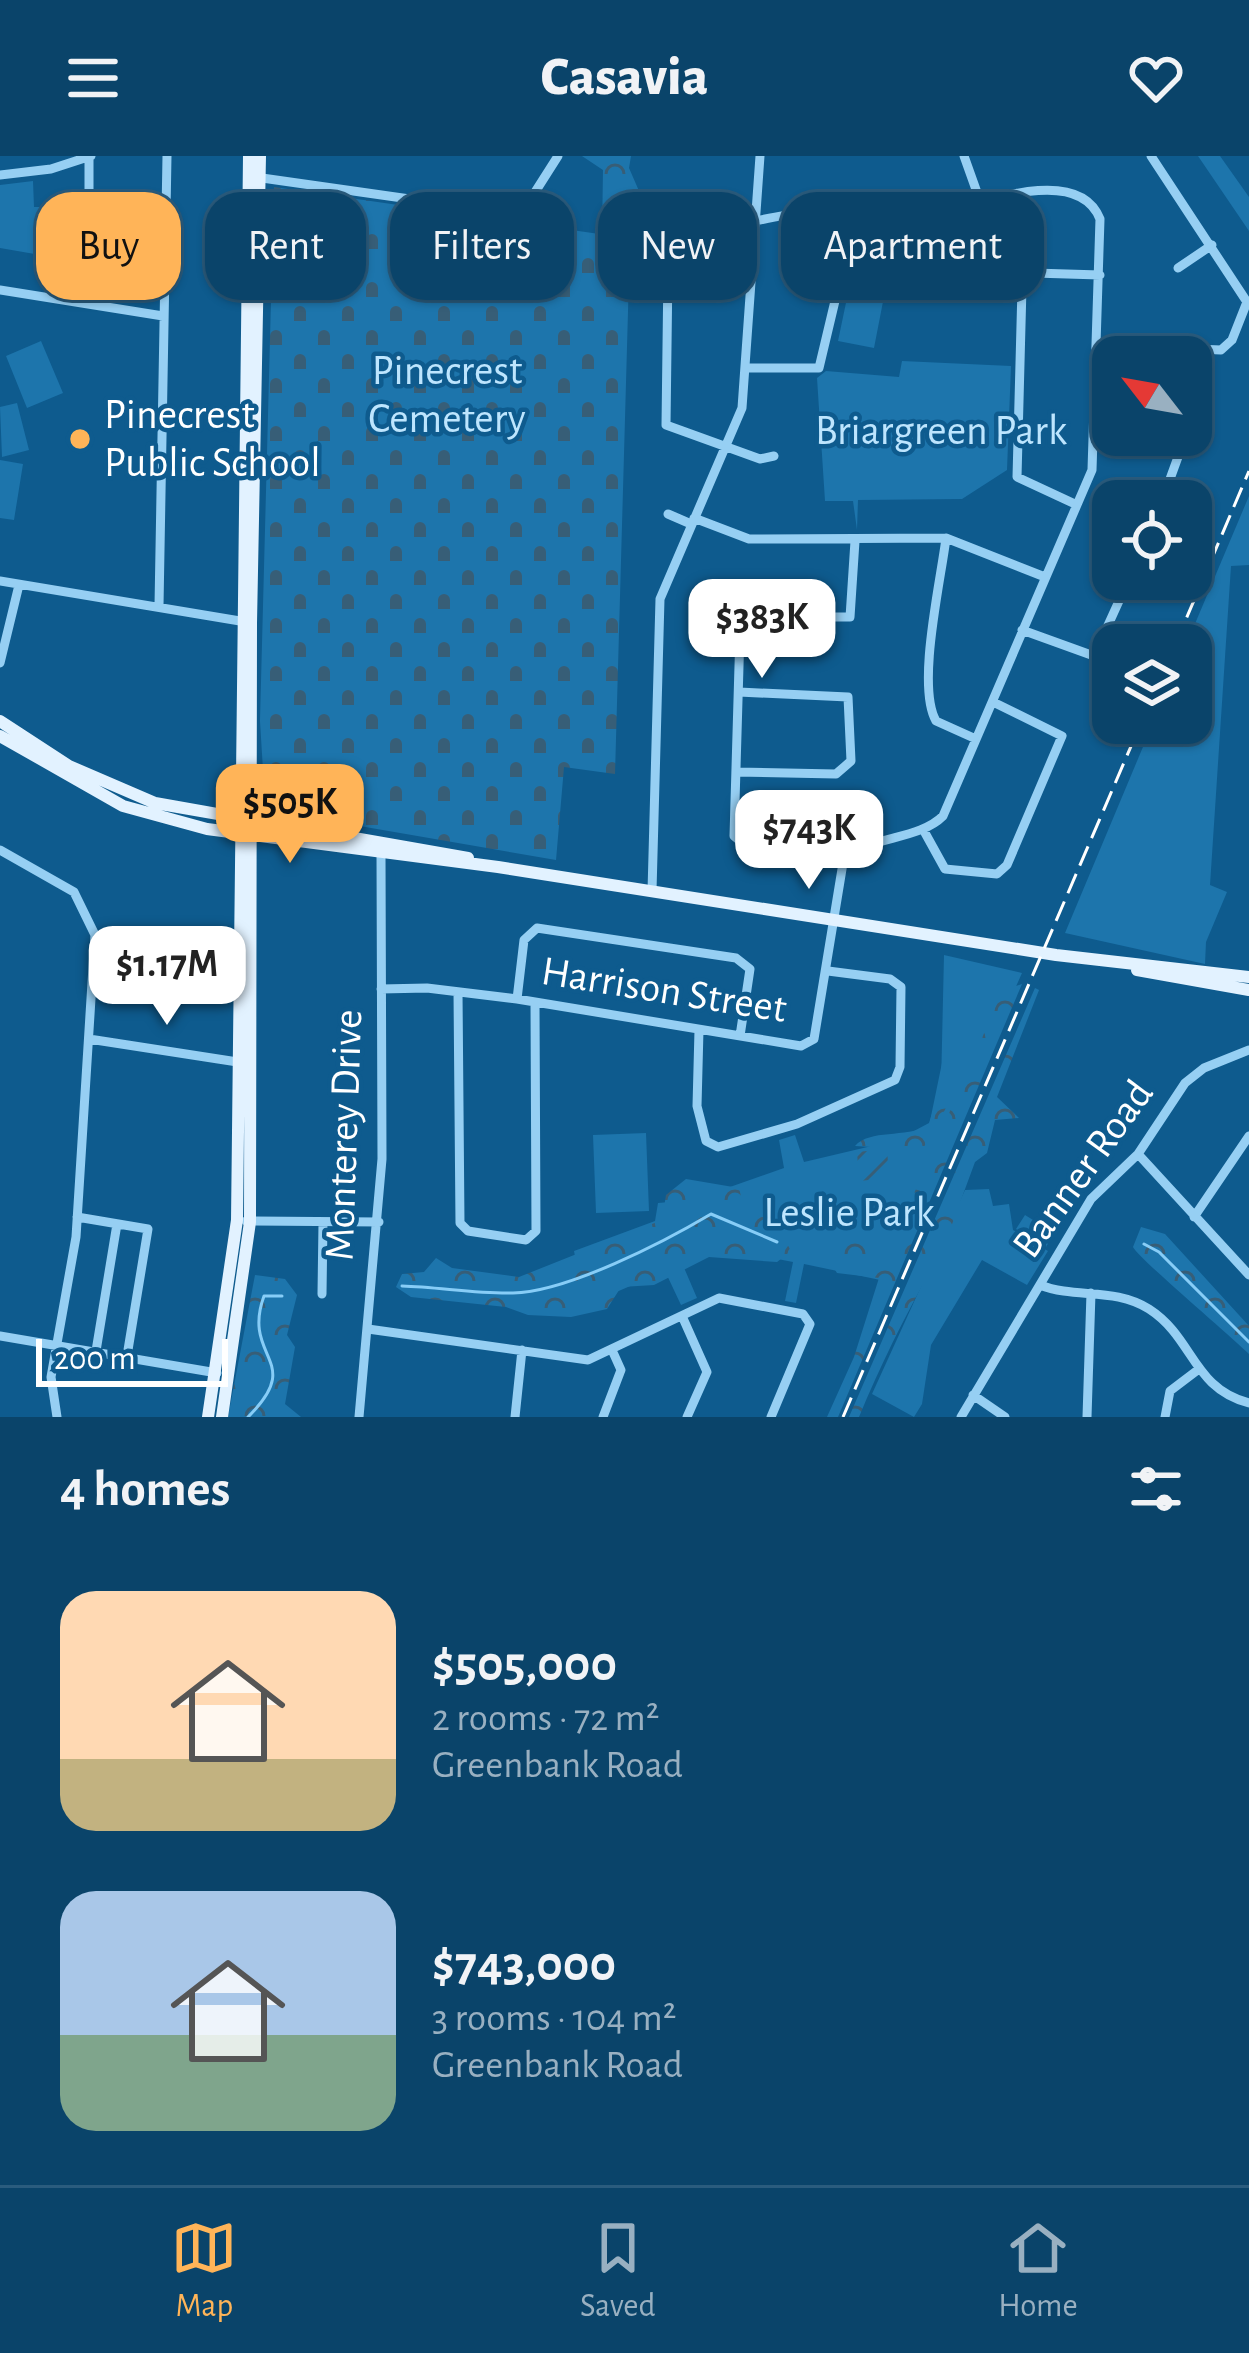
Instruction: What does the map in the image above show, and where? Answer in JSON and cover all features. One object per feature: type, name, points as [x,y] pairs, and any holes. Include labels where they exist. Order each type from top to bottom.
[{"type":"main road","points":[[249,156],[255,177]]},
{"type":"main road","points":[[208,1417],[221,1374],[243,1221],[246,622],[255,177],[260,156]]},
{"type":"main road","points":[[0,721],[69,766],[131,796],[246,828],[1112,963],[1249,977]]},
{"type":"main road","points":[[0,736],[123,806],[381,854],[498,867]]},
{"type":"main road","points":[[1112,963],[1172,979],[1249,990]]},
{"type":"main road","points":[[221,1374],[222,1417]]},
{"type":"street","points":[[0,175],[51,170],[90,156],[89,303]]},
{"type":"street","points":[[160,606],[166,156]]},
{"type":"street","points":[[255,177],[508,213],[523,211],[558,156]]},
{"type":"street","points":[[760,156],[757,224],[781,220]]},
{"type":"street","points":[[964,156],[977,192]]},
{"type":"street","points":[[1151,156],[1247,298],[1226,348],[1212,348]]},
{"type":"street","points":[[996,192],[1022,183],[1082,194],[1100,219],[1099,336]]},
{"type":"street","points":[[1178,268],[1212,244]]},
{"type":"street","points":[[1076,505],[1017,477],[1022,286],[1034,273],[1100,275]]},
{"type":"street","points":[[0,290],[163,316]]},
{"type":"street","points":[[668,300],[666,425],[760,459],[774,456]]},
{"type":"street","points":[[652,891],[660,599],[742,408],[752,300]]},
{"type":"street","points":[[747,368],[819,368],[835,300]]},
{"type":"street","points":[[855,541],[850,617],[744,619],[736,772],[738,844],[843,863],[852,853],[924,831],[943,816],[1094,456]]},
{"type":"street","points":[[668,514],[749,539],[946,538],[1045,577]]},
{"type":"street","points":[[946,538],[932,647],[931,711],[936,722],[976,739]]},
{"type":"street","points":[[0,581],[246,622]]},
{"type":"street","points":[[0,663],[19,585]]},
{"type":"street","points":[[1022,630],[1094,656],[1119,600]]},
{"type":"street","points":[[736,772],[836,773],[851,761],[848,697],[739,692]]},
{"type":"street","points":[[924,831],[945,869],[997,874],[1007,865],[1062,736],[993,702]]},
{"type":"street","points":[[0,850],[74,892],[91,916],[95,944],[77,1216],[52,1384],[57,1417]]},
{"type":"street","name":"Monterey Drive","points":[[359,1417],[379,1222],[381,854]]},
{"type":"street","name":"Harrison Street","points":[[381,989],[517,1000],[801,1046],[814,1040],[843,863]]},
{"type":"street","points":[[517,1000],[524,940],[537,928],[736,958],[750,969],[740,1036]]},
{"type":"street","points":[[699,1030],[697,1106],[706,1141],[718,1147],[797,1124],[895,1081],[900,1067],[901,987],[890,980],[828,970]]},
{"type":"street","points":[[458,992],[460,1222],[468,1231],[526,1240],[536,1231],[535,1003]]},
{"type":"street","points":[[89,1039],[244,1063]]},
{"type":"street","name":"Banner Road","points":[[961,1417],[1091,1199],[1138,1154],[1185,1083],[1204,1068],[1249,1050]]},
{"type":"street","points":[[1193,1217],[1249,1136]]},
{"type":"street","points":[[1138,1154],[1249,1275]]},
{"type":"street","points":[[77,1216],[148,1229],[127,1356]]},
{"type":"street","points":[[243,1221],[379,1222]]},
{"type":"street","points":[[322,1294],[323,1223]]},
{"type":"street","points":[[96,1351],[117,1224]]},
{"type":"street","points":[[1040,1285],[1121,1295],[1158,1316],[1223,1396],[1249,1402]]},
{"type":"street","points":[[1087,1417],[1090,1293]]},
{"type":"street","points":[[368,1328],[588,1360],[719,1298],[809,1317],[771,1417]]},
{"type":"street","points":[[682,1316],[707,1372],[687,1417]]},
{"type":"street","points":[[0,1336],[221,1374]]},
{"type":"street","points":[[515,1417],[522,1349]]},
{"type":"street","points":[[603,1417],[621,1370],[612,1350]]},
{"type":"street","points":[[1165,1417],[1170,1390],[1199,1370]]},
{"type":"street","points":[[973,1395],[1005,1417]]},
{"type":"green space","points":[[582,156],[631,156],[629,168],[639,192],[603,192],[603,170]]},
{"type":"green space","points":[[1198,156],[1220,156],[1249,197],[1249,231]]},
{"type":"green space","points":[[33,181],[36,254],[0,248],[0,185]]},
{"type":"green space","name":"Pinecrest Cemetery","points":[[366,200],[390,204],[390,300],[574,300],[574,230],[598,234],[598,300],[628,300],[615,774],[564,767],[556,860],[273,811],[265,802],[260,721],[271,300],[366,300]]},
{"type":"green space","points":[[847,300],[883,300],[874,348],[838,341]]},
{"type":"green space","points":[[41,341],[63,393],[27,408],[6,356]]},
{"type":"green space","name":"Briargreen Park","points":[[902,361],[1011,366],[1007,470],[962,499],[858,500],[857,530],[853,501],[825,501],[817,378],[826,371],[899,377]]},
{"type":"green space","points":[[17,403],[29,450],[2,457],[0,407]]},
{"type":"green space","points":[[0,460],[23,464],[14,520],[0,518]]},
{"type":"green space","points":[[1249,496],[1249,565],[1231,566],[1210,885],[1227,892],[1206,942],[1205,964],[1065,933],[1144,744],[1212,744],[1212,624],[1195,624],[1205,600],[1212,600],[1212,584]]},
{"type":"green space","name":"Leslie Park","points":[[944,955],[1022,973],[885,1281],[804,1264],[796,1303],[785,1301],[793,1262],[715,1247],[682,1263],[697,1298],[681,1305],[665,1271],[584,1306],[574,1251],[655,1221],[658,1203],[693,1200],[784,1168],[779,1140],[795,1135],[804,1162],[897,1140],[929,1123],[941,1086]]},
{"type":"green space","points":[[1022,984],[838,1417],[827,1417],[854,1357],[879,1278],[837,1273],[831,1263],[846,1235],[898,1230],[1003,990]]},
{"type":"green space","points":[[1035,988],[1039,990],[997,1097],[1019,1118],[995,1120],[987,1153],[975,1162],[951,1227],[963,1248],[941,1252],[859,1417],[849,1417]]},
{"type":"green space","points":[[942,1063],[948,1064],[946,1108],[912,1168],[899,1171],[888,1148],[855,1146],[870,1137],[929,1126]]},
{"type":"green space","points":[[646,1133],[649,1211],[596,1213],[593,1135]]},
{"type":"green space","points":[[887,1149],[889,1178],[859,1181],[857,1152]]},
{"type":"green space","points":[[686,1179],[739,1188],[743,1205],[773,1218],[791,1251],[777,1262],[709,1257],[654,1285],[621,1287],[607,1309],[571,1317],[411,1297],[396,1287],[402,1274],[424,1272],[436,1258],[452,1268],[519,1277],[662,1220],[666,1195]]},
{"type":"green space","points":[[989,1189],[993,1206],[1009,1204],[1013,1230],[1048,1251],[1027,1285],[982,1260],[931,1345],[922,1404],[914,1417],[872,1394],[965,1190]]},
{"type":"green space","points":[[1025,1215],[1054,1233],[1046,1247],[1016,1229]]},
{"type":"green space","points":[[1141,1227],[1165,1234],[1249,1326],[1249,1354],[1138,1253],[1133,1247]]},
{"type":"green space","points":[[255,1275],[285,1279],[297,1295],[287,1335],[295,1347],[285,1404],[301,1417],[228,1417]]},
{"type":"waterway","points":[[402,1286],[499,1293],[535,1290],[615,1264],[711,1214],[777,1242]]},
{"type":"waterway","points":[[1144,1244],[1159,1252],[1249,1342]]},
{"type":"waterway","points":[[248,1417],[272,1383],[260,1333],[264,1296],[282,1296]]},
{"type":"railway","points":[[1184,624],[1249,471]]},
{"type":"railway","points":[[843,1417],[1132,744]]},
{"type":"place","name":"Pinecrest Public School","points":[[80,439]]}]
